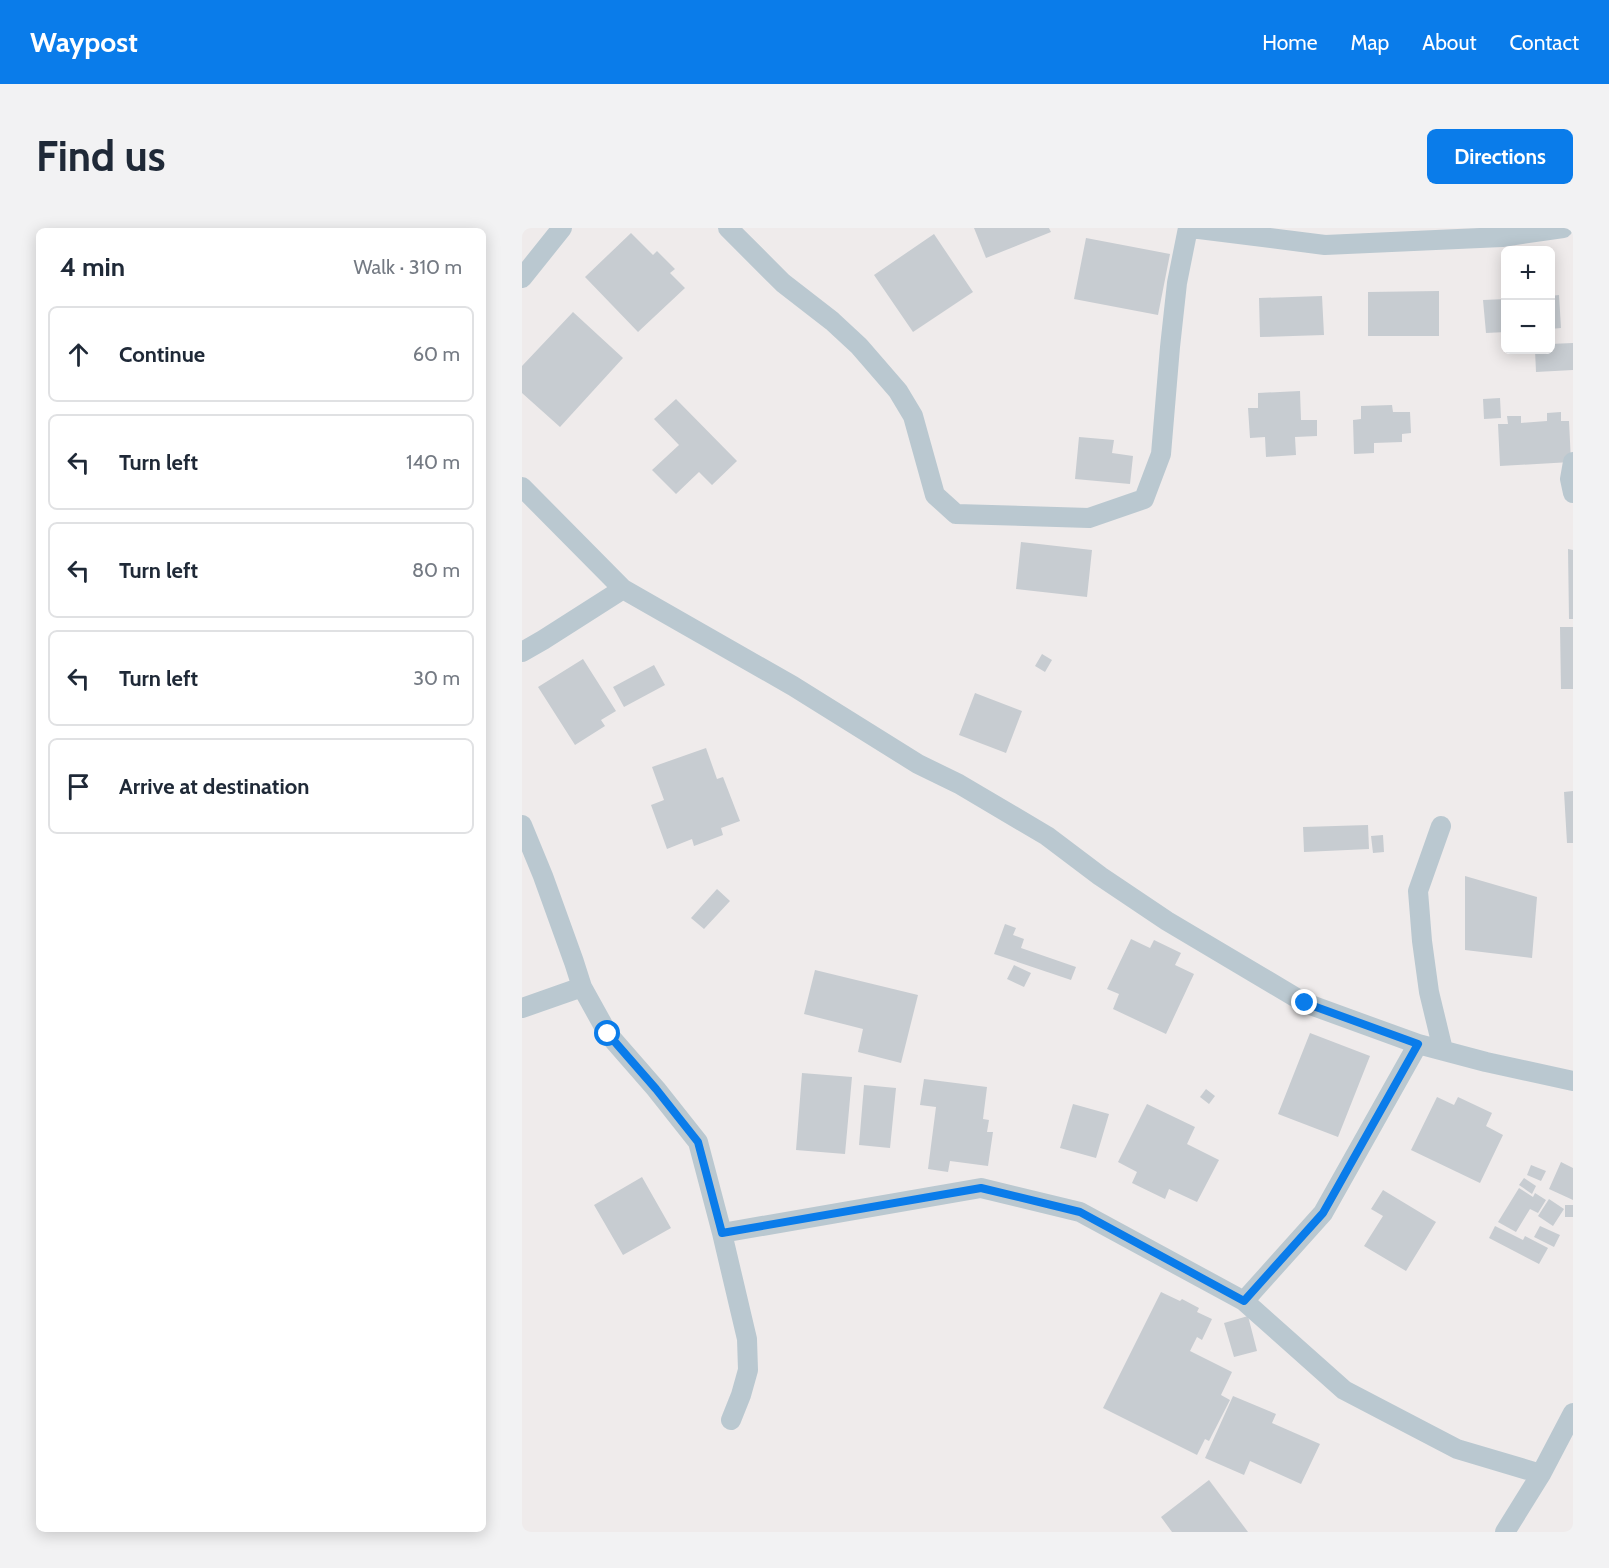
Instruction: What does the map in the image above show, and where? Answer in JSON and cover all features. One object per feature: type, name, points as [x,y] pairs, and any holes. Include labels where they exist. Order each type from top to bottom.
[{"type":"street","points":[[522,278],[562,228]]},
{"type":"street","points":[[728,228],[783,283],[839,327],[859,346],[898,391],[913,416],[935,495],[956,514],[1089,518],[1144,499],[1161,454],[1177,283],[1190,228],[1325,245],[1563,228]]},
{"type":"street","points":[[1573,462],[1570,479],[1573,493]]},
{"type":"street","points":[[522,487],[623,589],[793,686],[918,764],[959,784],[1047,836],[1100,876],[1167,921],[1305,1003],[1418,1044],[1573,1081]]},
{"type":"street","points":[[522,652],[623,589]]},
{"type":"street","points":[[522,825],[547,887],[582,987],[608,1034],[698,1142],[747,1339],[748,1370],[731,1420]]},
{"type":"street","points":[[1441,826],[1418,891],[1429,992],[1443,1050]]},
{"type":"street","points":[[522,1008],[582,987]]},
{"type":"street","points":[[1244,1301],[1323,1213],[1418,1044]]},
{"type":"street","points":[[722,1233],[981,1188],[1080,1212],[1244,1301],[1344,1390],[1457,1449],[1541,1474]]},
{"type":"street","points":[[1505,1532],[1541,1474],[1573,1413]]},
{"type":"building","points":[[974,228],[1049,228],[1051,232],[986,258]]},
{"type":"building","points":[[631,233],[653,255],[657,251],[675,269],[670,273],[685,288],[638,332],[585,277]]},
{"type":"building","points":[[934,234],[973,292],[913,332],[874,275]]},
{"type":"building","points":[[1086,238],[1170,254],[1158,315],[1074,299]]},
{"type":"building","points":[[1439,291],[1439,336],[1368,336],[1368,292]]},
{"type":"building","points":[[1555,295],[1559,295],[1561,328],[1555,329]]},
{"type":"building","points":[[1322,296],[1324,335],[1260,337],[1259,298]]},
{"type":"building","points":[[1501,299],[1501,332],[1486,333],[1483,300]]},
{"type":"building","points":[[573,312],[623,358],[560,427],[522,393],[522,366]]},
{"type":"building","points":[[1573,343],[1573,370],[1536,372],[1535,354],[1555,354],[1555,344]]},
{"type":"building","points":[[1300,391],[1301,420],[1317,420],[1317,436],[1295,437],[1296,455],[1266,457],[1265,437],[1250,438],[1248,408],[1258,408],[1258,393]]},
{"type":"building","points":[[1500,398],[1501,418],[1484,419],[1483,399]]},
{"type":"building","points":[[676,399],[737,461],[712,485],[699,472],[676,494],[652,470],[679,445],[654,419]]},
{"type":"building","points":[[1392,405],[1393,412],[1410,412],[1411,433],[1402,434],[1402,442],[1374,443],[1374,453],[1354,454],[1353,420],[1361,419],[1361,406]]},
{"type":"building","points":[[1561,412],[1561,421],[1569,421],[1571,462],[1500,466],[1498,424],[1508,424],[1507,416],[1521,416],[1521,423],[1547,421],[1547,413]]},
{"type":"building","points":[[1079,437],[1114,440],[1112,453],[1133,456],[1130,484],[1075,479]]},
{"type":"building","points":[[1021,542],[1092,550],[1087,597],[1016,589]]},
{"type":"building","points":[[1568,549],[1573,550],[1573,619],[1569,619]]},
{"type":"building","points":[[1560,627],[1573,627],[1573,689],[1561,689]]},
{"type":"building","points":[[1042,654],[1052,660],[1045,672],[1035,666]]},
{"type":"building","points":[[583,659],[616,711],[601,720],[605,726],[575,745],[538,687]]},
{"type":"building","points":[[654,665],[665,685],[624,707],[613,687]]},
{"type":"building","points":[[975,693],[1022,711],[1006,753],[959,735]]},
{"type":"building","points":[[706,748],[717,779],[723,777],[740,821],[721,828],[723,835],[694,846],[692,839],[667,849],[651,805],[664,800],[652,767]]},
{"type":"building","points":[[1573,791],[1573,843],[1567,843],[1564,792]]},
{"type":"building","points":[[1368,825],[1369,849],[1304,852],[1303,827]]},
{"type":"building","points":[[1383,835],[1384,852],[1373,853],[1371,836]]},
{"type":"building","points":[[1465,876],[1537,897],[1532,958],[1465,950]]},
{"type":"building","points":[[717,889],[730,901],[704,929],[691,918]]},
{"type":"building","points":[[1005,924],[1016,928],[1013,935],[1024,939],[1021,948],[1076,967],[1071,980],[994,954]]},
{"type":"building","points":[[1131,939],[1150,948],[1154,940],[1181,953],[1175,965],[1194,974],[1166,1034],[1113,1009],[1119,994],[1107,989]]},
{"type":"building","points":[[1014,965],[1031,973],[1024,987],[1007,979]]},
{"type":"building","points":[[815,970],[918,995],[901,1063],[858,1052],[863,1029],[804,1014]]},
{"type":"building","points":[[1310,1033],[1370,1056],[1338,1137],[1278,1114]]},
{"type":"building","points":[[802,1073],[852,1077],[845,1154],[796,1150]]},
{"type":"building","points":[[924,1079],[987,1087],[983,1119],[989,1120],[987,1132],[993,1132],[988,1166],[950,1161],[948,1172],[928,1169],[936,1107],[920,1105]]},
{"type":"building","points":[[864,1085],[896,1088],[890,1148],[859,1145]]},
{"type":"building","points":[[1206,1089],[1215,1096],[1209,1104],[1200,1097]]},
{"type":"building","points":[[1437,1097],[1454,1105],[1458,1097],[1492,1113],[1486,1126],[1503,1135],[1480,1183],[1411,1150]]},
{"type":"building","points":[[1073,1104],[1109,1114],[1096,1158],[1060,1148]]},
{"type":"building","points":[[1147,1104],[1195,1127],[1187,1144],[1219,1160],[1197,1202],[1169,1189],[1165,1199],[1132,1183],[1137,1172],[1118,1162]]},
{"type":"building","points":[[1561,1162],[1573,1168],[1573,1200],[1549,1189]]},
{"type":"building","points":[[1531,1165],[1546,1171],[1541,1181],[1527,1175]]},
{"type":"building","points":[[642,1177],[671,1228],[623,1255],[594,1205]]},
{"type":"building","points":[[1524,1178],[1536,1186],[1532,1194],[1519,1185]]},
{"type":"building","points":[[1519,1188],[1533,1197],[1535,1193],[1546,1200],[1538,1213],[1530,1209],[1516,1232],[1498,1222]]},
{"type":"building","points":[[1383,1190],[1436,1222],[1406,1271],[1364,1246],[1383,1216],[1371,1209]]},
{"type":"building","points":[[1549,1199],[1564,1209],[1553,1226],[1538,1216]]},
{"type":"building","points":[[1565,1205],[1573,1205],[1573,1217],[1565,1217]]},
{"type":"building","points":[[1495,1226],[1523,1240],[1525,1236],[1548,1248],[1539,1264],[1489,1238]]},
{"type":"building","points":[[1540,1226],[1560,1235],[1554,1247],[1534,1237]]},
{"type":"building","points":[[1161,1292],[1199,1308],[1197,1312],[1212,1319],[1202,1340],[1197,1337],[1190,1351],[1232,1372],[1221,1395],[1230,1400],[1209,1441],[1205,1439],[1197,1455],[1103,1408]]},
{"type":"building","points":[[1248,1316],[1257,1351],[1234,1357],[1224,1323]]},
{"type":"building","points":[[1233,1396],[1276,1414],[1272,1423],[1320,1444],[1301,1484],[1250,1461],[1244,1475],[1205,1458]]},
{"type":"building","points":[[1209,1480],[1248,1532],[1172,1532],[1161,1517]]},
{"type":"route","points":[[608,1034],[698,1142],[722,1233],[981,1188],[1080,1212],[1244,1301],[1323,1213],[1418,1044],[1305,1003]]}]
